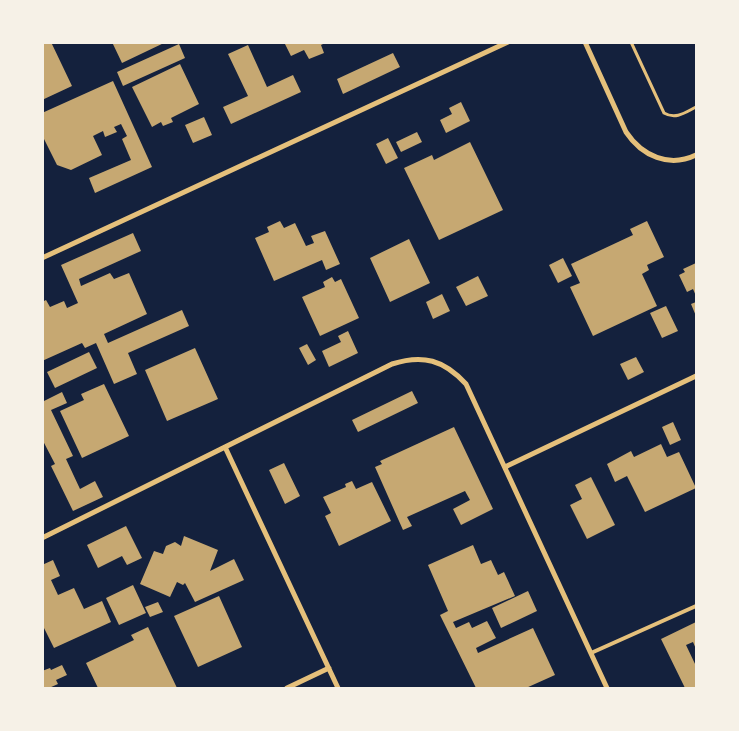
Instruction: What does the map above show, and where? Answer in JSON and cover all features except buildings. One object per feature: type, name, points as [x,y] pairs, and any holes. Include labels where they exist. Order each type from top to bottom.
[{"type":"street","points":[[42,258],[508,42]]},
{"type":"street","points":[[585,42],[626,132],[632,141],[640,149],[660,159],[682,160],[696,155]]},
{"type":"street","points":[[42,538],[392,364],[419,359],[433,361],[446,366],[466,384],[607,688]]},
{"type":"street","points":[[505,467],[696,376]]},
{"type":"street","points":[[225,447],[338,688]]},
{"type":"street","points":[[287,688],[328,668]]},
{"type":"lane","points":[[590,653],[696,606]]},
{"type":"path","points":[[631,42],[664,112],[678,116],[696,107]]}]
